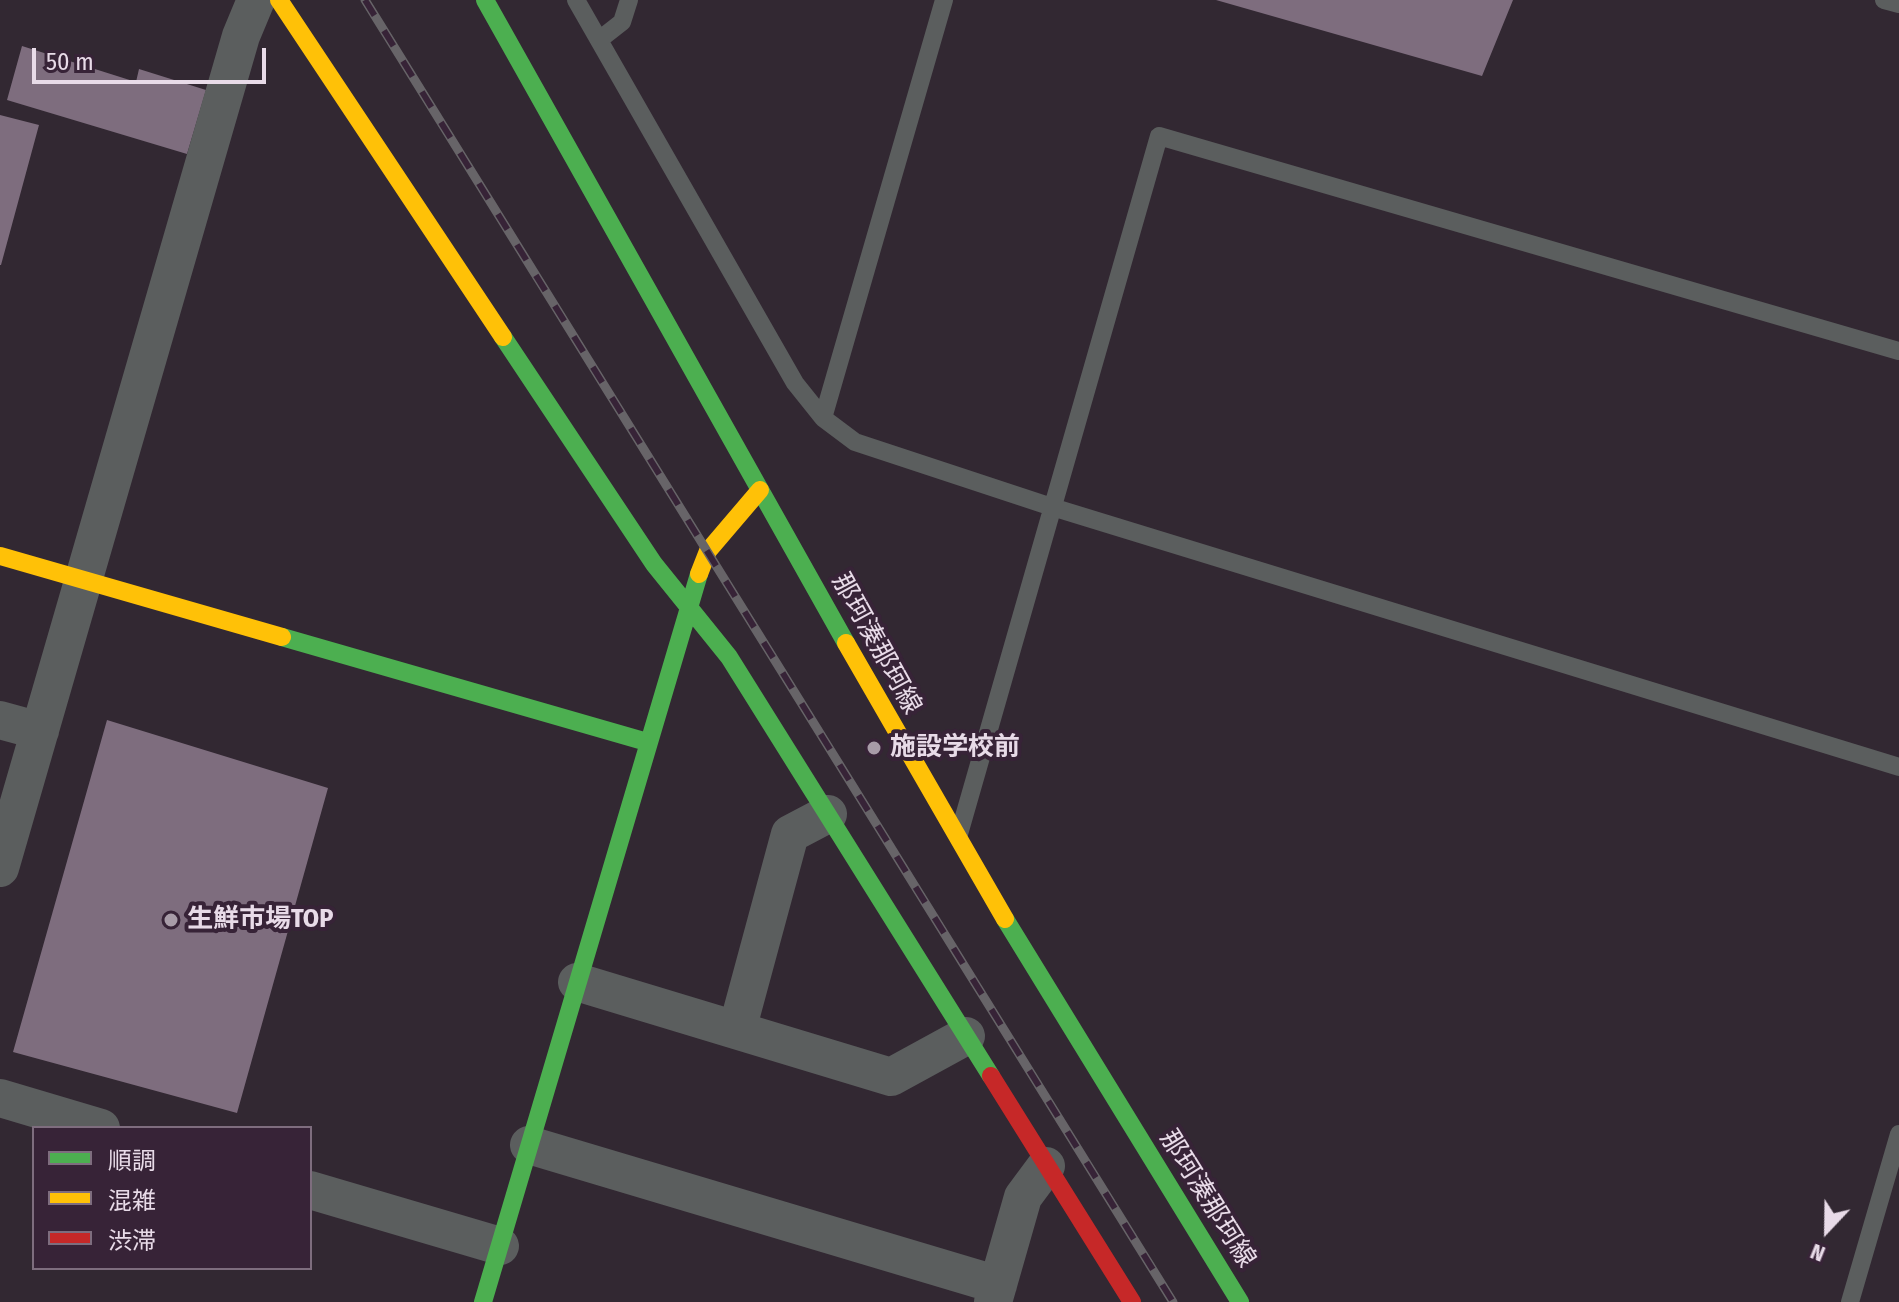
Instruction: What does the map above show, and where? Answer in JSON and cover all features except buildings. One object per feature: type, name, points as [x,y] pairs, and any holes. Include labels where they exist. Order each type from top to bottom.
[{"type":"street","points":[[0,868],[241,36],[256,0]]},
{"type":"street","points":[[279,0],[654,564],[729,657],[1132,1302]]},
{"type":"street","name":"那珂湊那珂線","points":[[485,0],[957,841],[1240,1302]]},
{"type":"street","points":[[483,1302],[688,605],[708,551],[760,490]]},
{"type":"street","points":[[0,556],[647,742]]},
{"type":"street","points":[[0,720],[40,731]]},
{"type":"street","points":[[737,1030],[790,834],[828,814]]},
{"type":"street","points":[[577,982],[891,1077],[966,1036]]},
{"type":"street","points":[[0,1098],[94,1126]]},
{"type":"street","points":[[529,1145],[995,1293],[1023,1197],[1046,1166]]},
{"type":"street","points":[[312,1191],[500,1246]]},
{"type":"lane","points":[[576,0],[795,383],[823,418],[855,442],[1052,507],[1899,767]]},
{"type":"lane","points":[[599,40],[622,22],[629,0]]},
{"type":"lane","points":[[823,418],[944,0]]},
{"type":"lane","points":[[1884,0],[1899,4]]},
{"type":"lane","points":[[957,841],[1159,136],[1899,351]]},
{"type":"lane","points":[[1850,1302],[1899,1134]]},
{"type":"railway","points":[[365,0],[1173,1302]]},
{"type":"traffic: fast","points":[[485,0],[846,643]]},
{"type":"traffic: fast","points":[[503,337],[654,564],[729,657],[991,1076]]},
{"type":"traffic: fast","points":[[483,1302],[699,574]]},
{"type":"traffic: fast","points":[[282,637],[647,742]]},
{"type":"traffic: fast","points":[[1005,919],[1240,1302]]},
{"type":"traffic: slow","points":[[279,0],[503,337]]},
{"type":"traffic: slow","points":[[699,574],[708,551],[760,490]]},
{"type":"traffic: slow","points":[[0,556],[282,637]]},
{"type":"traffic: slow","points":[[846,643],[1005,919]]},
{"type":"traffic: jam","points":[[991,1076],[1132,1302]]},
{"type":"place","name":"施設学校前","points":[[874,748]]},
{"type":"place","name":"生鮮市場TOP","points":[[171,920]]}]
